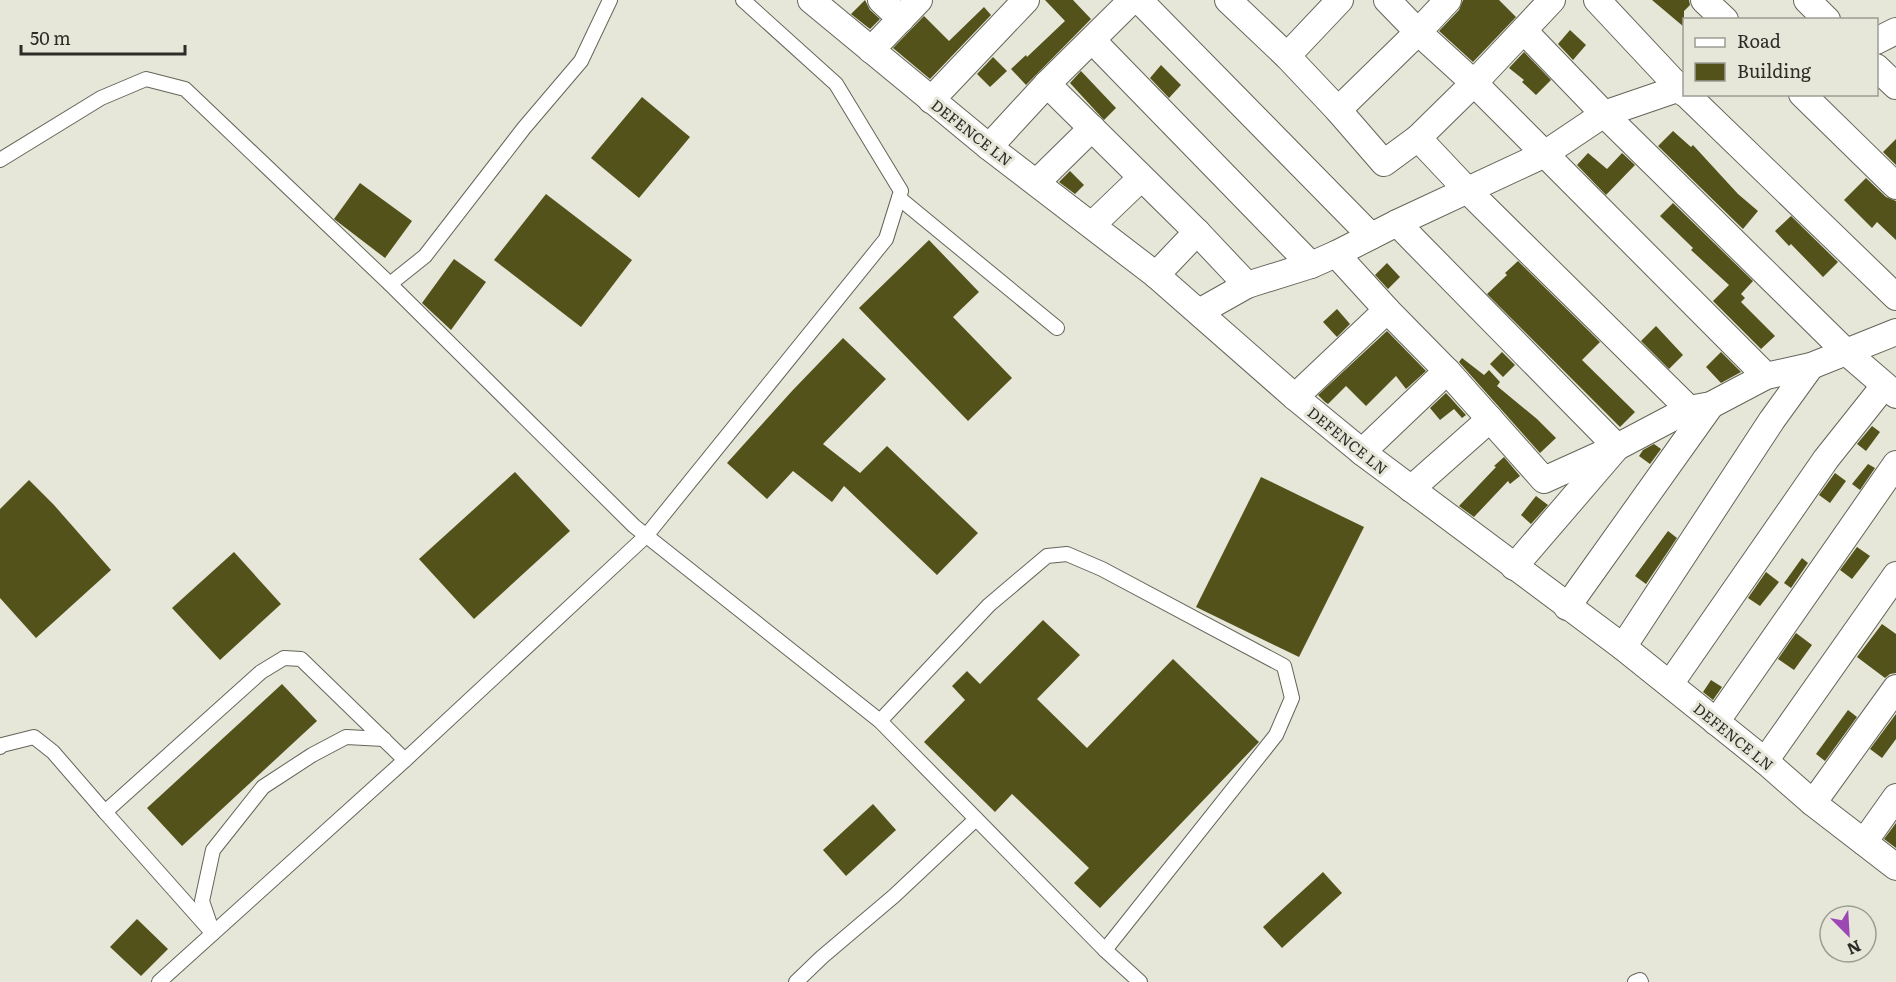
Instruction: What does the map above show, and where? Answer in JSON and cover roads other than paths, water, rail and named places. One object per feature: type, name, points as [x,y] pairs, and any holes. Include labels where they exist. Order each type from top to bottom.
[{"type":"street","name":"DEFENCE LN","points":[[811,0],[989,147],[1156,275],[1295,397],[1362,452],[1567,607],[1623,646],[1765,761],[1813,803],[1896,867]]},
{"type":"street","points":[[881,0],[901,19]]},
{"type":"street","points":[[871,50],[919,0]]},
{"type":"street","points":[[931,100],[1026,0]]},
{"type":"street","points":[[989,147],[1047,84],[1132,0]]},
{"type":"street","points":[[1139,0],[1371,236]]},
{"type":"street","points":[[1287,56],[1340,0]]},
{"type":"street","points":[[1387,0],[1474,83],[1766,376]]},
{"type":"street","points":[[1338,110],[1448,0]]},
{"type":"street","points":[[1234,2],[1338,110],[1384,163],[1418,138],[1474,83],[1552,0]]},
{"type":"street","points":[[1597,0],[1683,89]]},
{"type":"street","points":[[1704,0],[1723,18]]},
{"type":"street","points":[[1807,0],[1825,18]]},
{"type":"street","points":[[1524,31],[1604,114],[1845,351],[1890,390],[1826,459],[1670,684]]},
{"type":"street","points":[[1878,40],[1896,31]]},
{"type":"street","points":[[1092,40],[1311,264]]},
{"type":"street","points":[[1878,70],[1896,86]]},
{"type":"street","points":[[1047,84],[1197,232],[1247,285]]},
{"type":"street","points":[[1199,312],[1247,285],[1336,254],[1396,223],[1544,155],[1604,114],[1683,90]]},
{"type":"street","points":[[1690,96],[1896,297]]},
{"type":"street","points":[[1804,96],[1896,186]]},
{"type":"street","points":[[1037,182],[1092,128]]},
{"type":"street","points":[[1418,138],[1467,190],[1700,407]]},
{"type":"street","points":[[1092,225],[1141,178]]},
{"type":"street","points":[[1396,223],[1617,447]]},
{"type":"street","points":[[1156,275],[1197,232]]},
{"type":"street","points":[[1336,254],[1447,371],[1544,480],[1766,376],[1811,366],[1896,332]]},
{"type":"street","points":[[1295,397],[1387,310]]},
{"type":"street","points":[[1623,646],[1772,420],[1811,366]]},
{"type":"street","points":[[1362,452],[1447,371]]},
{"type":"street","points":[[1567,607],[1700,407]]},
{"type":"street","points":[[1411,489],[1490,419]]},
{"type":"street","points":[[1514,567],[1617,447]]},
{"type":"street","points":[[1716,722],[1896,464]]},
{"type":"street","points":[[1765,761],[1896,575]]},
{"type":"street","points":[[1813,803],[1896,688]]},
{"type":"street","points":[[1864,843],[1896,796]]},
{"type":"lane","points":[[390,284],[425,256],[524,128],[581,61],[610,0]]},
{"type":"lane","points":[[159,982],[405,760],[646,536],[886,239],[901,190],[836,84],[743,0]]},
{"type":"lane","points":[[0,160],[101,98],[146,79],[185,89],[390,284],[646,536],[880,721],[1105,950],[1140,982]]},
{"type":"lane","points":[[898,198],[1057,328]]},
{"type":"lane","points":[[880,721],[989,605],[1047,556],[1066,554],[1102,569],[1284,666],[1292,698],[1276,735],[1105,950]]},
{"type":"lane","points":[[105,812],[261,672],[284,658],[301,659],[405,760]]},
{"type":"lane","points":[[0,747],[34,737],[53,752],[213,933]]},
{"type":"lane","points":[[213,933],[202,902],[213,850],[263,787],[312,755],[346,737],[384,739]]},
{"type":"lane","points":[[796,982],[894,896],[976,819]]},
{"type":"lane","points":[[1635,982],[1640,980],[1641,982]]}]
